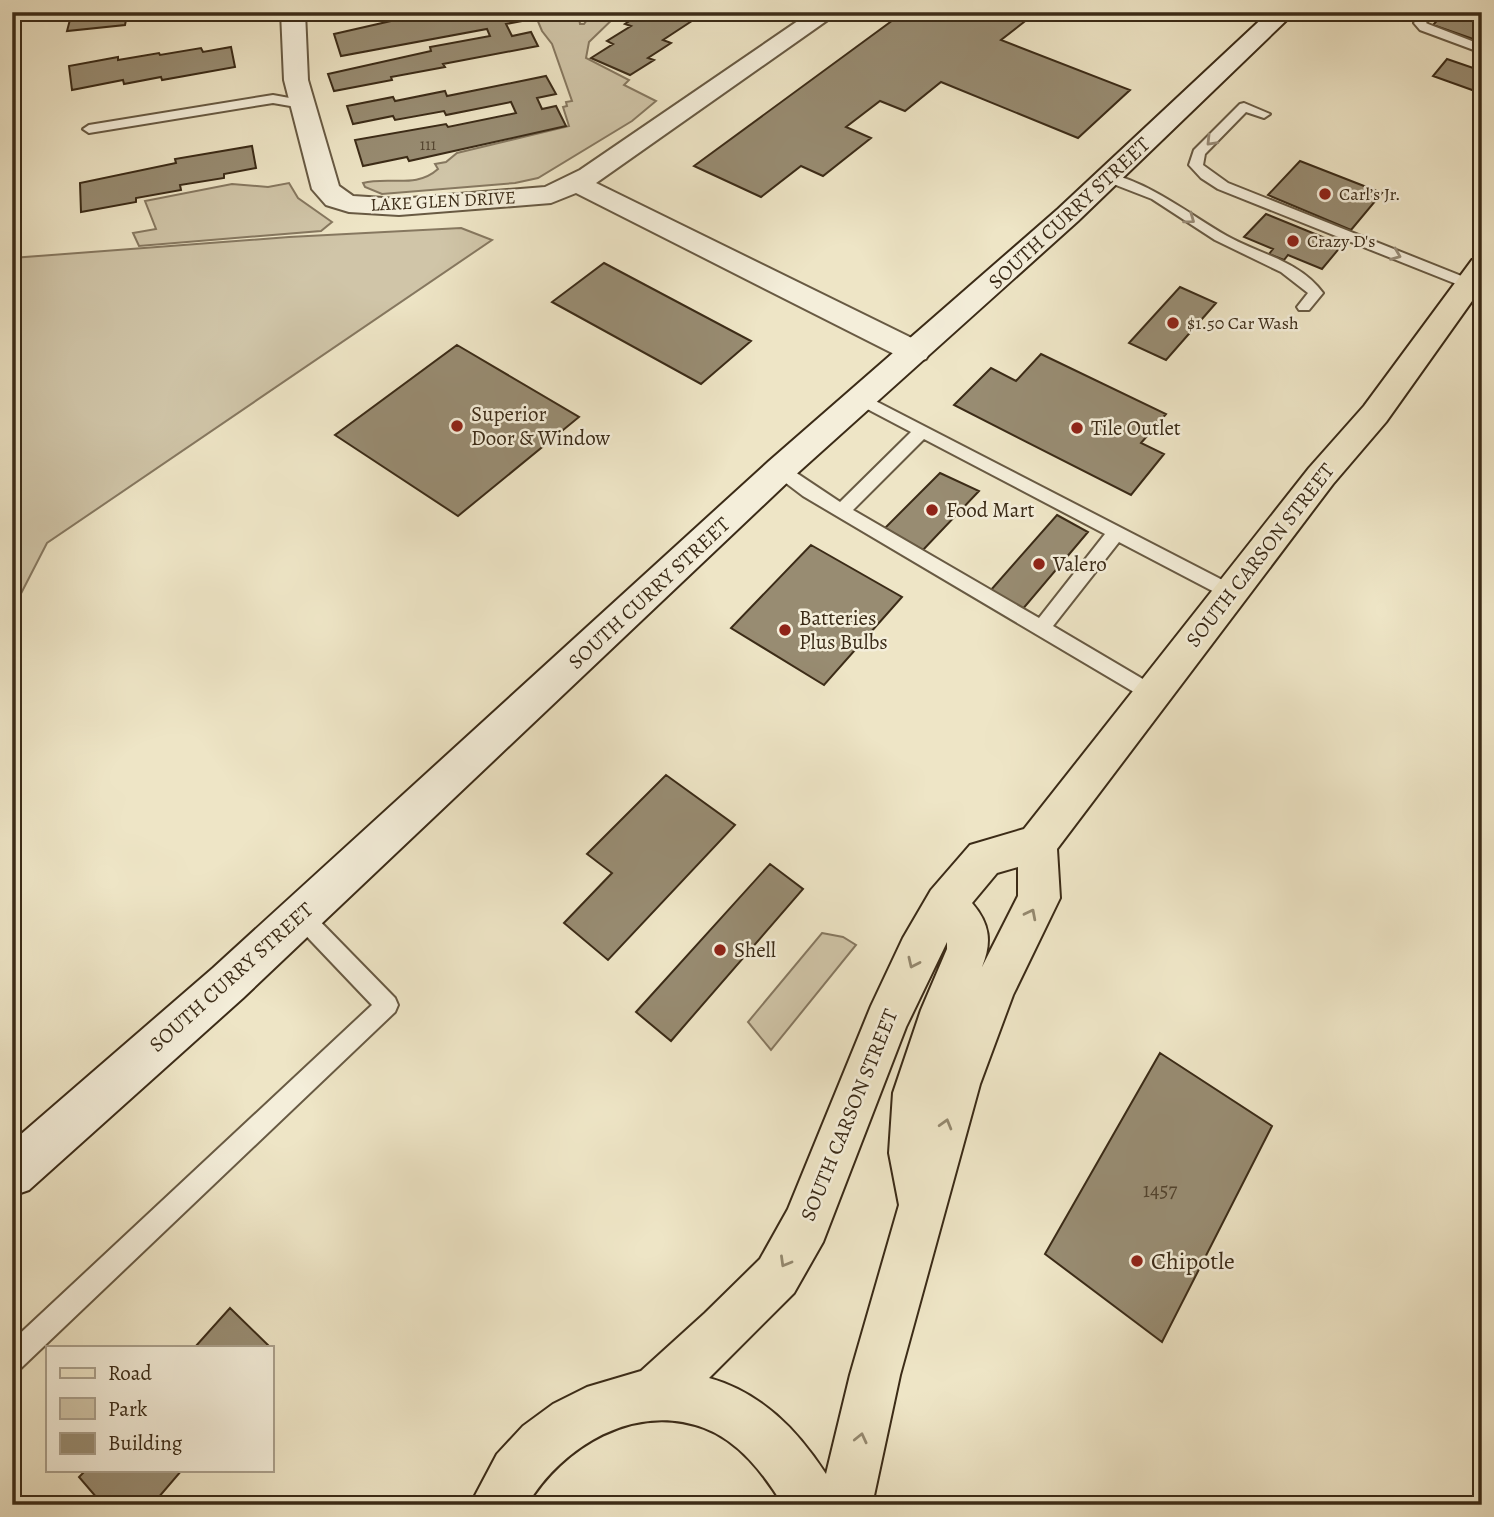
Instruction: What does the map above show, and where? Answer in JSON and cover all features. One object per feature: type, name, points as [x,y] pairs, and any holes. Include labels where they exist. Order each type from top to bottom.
[{"type":"main road","name":"SOUTH CARSON STREET","points":[[653,1394],[723,1331],[777,1276],[806,1226],[886,1021],[918,952],[946,904],[984,858],[1037,844],[1321,476],[1375,414],[1475,275]]},
{"type":"main road","points":[[845,1505],[875,1375],[962,1072],[993,988],[1039,898],[1037,844]]},
{"type":"main road","points":[[922,1211],[912,1153],[916,1093],[943,1010],[968,949],[967,928],[946,904]]},
{"type":"main road","points":[[497,1505],[533,1452],[570,1422],[611,1402],[653,1394],[700,1400],[745,1422],[784,1457],[814,1505]]},
{"type":"street","name":"LAKE GLEN DRIVE","points":[[293,12],[296,80],[326,190],[336,199],[349,204],[399,207],[551,195],[576,183],[827,12]]},
{"type":"street","name":"SOUTH CURRY STREET","points":[[12,1173],[300,915],[780,470],[1108,177],[1283,12]]},
{"type":"street","points":[[576,183],[915,352]]},
{"type":"lane","points":[[1428,12],[1420,23],[1424,27],[1482,49]]},
{"type":"lane","points":[[89,129],[273,99],[302,104]]},
{"type":"lane","points":[[1264,114],[1244,107],[1199,153],[1196,165],[1201,173],[1209,180],[1242,194],[1475,275]]},
{"type":"lane","points":[[1108,177],[1162,200],[1201,227],[1231,243],[1286,266],[1303,278],[1317,293],[1304,307]]},
{"type":"lane","points":[[860,398],[1230,592]]},
{"type":"lane","points":[[841,510],[922,431]]},
{"type":"lane","points":[[780,470],[809,492],[1151,693]]},
{"type":"lane","points":[[1041,628],[1117,532]]},
{"type":"lane","points":[[12,1359],[387,1005],[300,915]]},
{"type":"green space","points":[[534,12],[578,12],[580,24],[584,24],[593,12],[620,12],[589,42],[586,58],[629,80],[624,85],[656,101],[632,121],[538,178],[515,183],[382,194],[365,187],[363,183],[373,181],[421,179],[438,169],[435,164],[446,162],[457,153],[569,126],[563,107],[567,106],[566,102],[572,101],[552,44],[542,31]]},
{"type":"green space","points":[[289,183],[298,198],[332,222],[321,231],[139,246],[133,233],[156,229],[145,201],[232,184],[268,187]]},
{"type":"green space","points":[[461,228],[492,240],[47,543],[12,611],[12,258],[289,237]]},
{"type":"green space","points":[[822,933],[843,937],[856,945],[771,1050],[748,1022]]},
{"type":"building","points":[[72,12],[202,12],[126,20],[125,25],[67,31]]},
{"type":"building","points":[[454,12],[517,12],[522,21],[506,24],[512,36],[531,32],[538,46],[443,64],[445,67],[334,91],[328,74],[431,51],[430,47],[490,36],[487,29],[341,56],[334,34],[413,16],[414,19]]},
{"type":"building","points":[[643,12],[704,13],[663,40],[671,43],[648,58],[654,60],[630,75],[591,58],[613,44],[607,41],[631,26],[625,24]]},
{"type":"building","points":[[904,12],[1027,12],[1033,15],[1001,40],[1130,90],[1078,138],[941,82],[905,111],[880,101],[846,127],[871,138],[823,176],[801,166],[761,197],[694,166]]},
{"type":"building","points":[[1445,12],[1463,12],[1482,19],[1482,45],[1477,44],[1479,41],[1433,25]]},
{"type":"building","points":[[231,47],[235,67],[162,80],[161,77],[124,84],[123,80],[72,90],[69,66],[118,57],[118,60],[201,48],[203,52]]},
{"type":"building","points":[[1447,59],[1482,71],[1482,83],[1475,91],[1433,76]]},
{"type":"building","points":[[546,76],[556,94],[537,98],[542,109],[556,106],[566,126],[409,161],[407,157],[363,166],[355,140],[446,124],[448,127],[516,113],[511,102],[446,115],[444,111],[395,120],[393,116],[353,124],[347,106],[393,97],[395,101],[445,91],[447,96]]},
{"type":"building","points":[[252,146],[256,168],[224,174],[224,178],[180,185],[181,190],[136,198],[136,202],[81,212],[80,183],[176,163],[175,159]]},
{"type":"building","name":"Carl’s Jr.","points":[[1300,161],[1382,193],[1351,230],[1268,195]]},
{"type":"building","name":"Crazy D's","points":[[1266,214],[1342,245],[1322,269],[1288,255],[1284,260],[1269,254],[1273,249],[1244,237]]},
{"type":"building","points":[[604,263],[751,341],[701,384],[552,302]]},
{"type":"building","name":"$1.50 Car Wash","points":[[1180,287],[1216,303],[1166,360],[1129,343]]},
{"type":"building","name":"Superior Door & Window","points":[[457,345],[579,417],[458,516],[335,435]]},
{"type":"building","name":"Tile Outlet","points":[[1041,354],[1166,414],[1141,443],[1164,454],[1131,495],[954,405],[991,368],[1016,381]]},
{"type":"building","name":"Food Mart","points":[[940,473],[979,491],[923,550],[885,528]]},
{"type":"building","points":[[1057,515],[1088,532],[1022,610],[990,591]]},
{"type":"building","points":[[811,545],[902,597],[824,685],[731,628]]},
{"type":"building","points":[[666,775],[735,825],[608,960],[564,923],[612,873],[587,854]]},
{"type":"building","name":"Shell","points":[[770,864],[803,889],[671,1041],[636,1012]]},
{"type":"building","points":[[1160,1053],[1272,1126],[1162,1342],[1045,1254]]},
{"type":"building","points":[[230,1308],[269,1346],[196,1346]]},
{"type":"building","points":[[84,1472],[180,1472],[152,1505],[103,1505],[79,1477]]},
{"type":"place","name":"Carl’s Jr.","points":[[1325,194]]},
{"type":"place","name":"Crazy D's","points":[[1293,241]]},
{"type":"place","name":"$1.50 Car Wash","points":[[1173,323]]},
{"type":"place","name":"Superior Door & Window","points":[[457,426]]},
{"type":"place","name":"Tile Outlet","points":[[1077,428]]},
{"type":"place","name":"Food Mart","points":[[932,510]]},
{"type":"place","name":"Valero","points":[[1039,564]]},
{"type":"place","name":"Batteries Plus Bulbs","points":[[785,630]]},
{"type":"place","name":"Shell","points":[[720,950]]},
{"type":"place","name":"Chipotle","points":[[1137,1261]]}]
